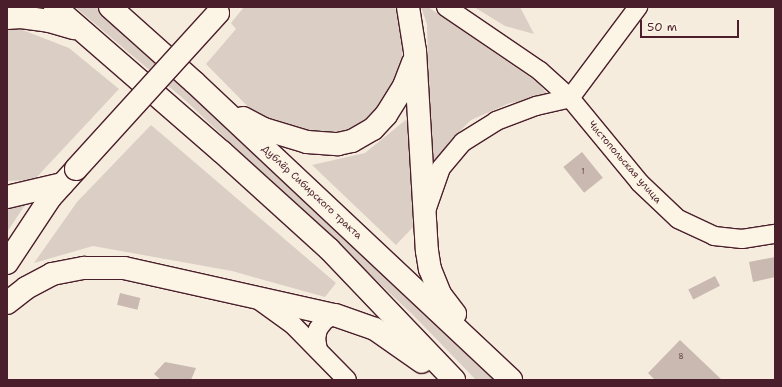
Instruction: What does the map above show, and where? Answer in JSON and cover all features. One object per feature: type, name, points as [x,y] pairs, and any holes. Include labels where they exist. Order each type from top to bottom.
[{"type":"main road","points":[[55,7],[329,249],[454,380]]},
{"type":"main road","name":"Дублёр Сибирского тракта","points":[[110,7],[194,82],[509,378]]},
{"type":"main road","points":[[408,7],[415,51],[424,221],[430,269],[440,294],[509,378]]},
{"type":"main road","points":[[7,263],[38,215],[69,176],[221,10]]},
{"type":"main road","points":[[7,18],[21,17],[49,20],[82,30]]},
{"type":"main road","points":[[194,82],[241,117],[264,129],[307,142],[338,144],[364,136],[386,115],[404,86],[415,51]]},
{"type":"main road","points":[[7,197],[69,176]]},
{"type":"main road","points":[[7,304],[26,288],[52,274],[84,268],[124,268],[336,315],[375,329],[413,354],[443,380]]},
{"type":"street","name":"Чистопольская улица","points":[[446,7],[540,71],[570,98],[640,183],[678,219],[714,236],[742,239],[775,234]]},
{"type":"street","points":[[424,221],[429,198],[442,168],[463,142],[496,121],[536,106],[570,98],[638,7]]},
{"type":"street","points":[[257,298],[293,326],[347,380]]},
{"type":"street","points":[[318,350],[316,339],[318,329],[326,320],[336,315]]},
{"type":"shaded area","points":[[75,7],[99,7],[203,98],[434,318],[495,380],[476,380],[413,315],[186,101]]},
{"type":"shaded area","points":[[244,7],[395,7],[404,39],[400,76],[373,115],[357,127],[337,134],[312,136],[265,124],[206,64],[236,29],[231,23]]},
{"type":"shaded area","points":[[421,7],[428,7],[537,82],[550,97],[510,103],[471,120],[449,142],[431,174],[427,24]]},
{"type":"shaded area","points":[[474,7],[520,7],[534,34],[505,26]]},
{"type":"shaded area","points":[[20,29],[69,48],[119,89],[34,180],[7,181],[7,30]]},
{"type":"shaded area","points":[[408,118],[414,226],[396,245],[312,165],[365,153]]},
{"type":"shaded area","points":[[151,125],[336,283],[325,297],[232,271],[93,246],[34,263],[77,202]]},
{"type":"shaded area","points":[[25,205],[7,232],[7,206]]},
{"type":"building","points":[[582,152],[603,178],[584,193],[563,167]]},
{"type":"building","points":[[775,257],[775,277],[753,282],[749,262]]},
{"type":"building","points":[[715,276],[720,286],[693,299],[688,290]]},
{"type":"building","points":[[120,293],[140,298],[137,310],[117,305]]},
{"type":"building","points":[[680,340],[722,380],[655,380],[648,373]]},
{"type":"building","points":[[165,362],[196,368],[191,380],[161,380],[154,374]]}]
